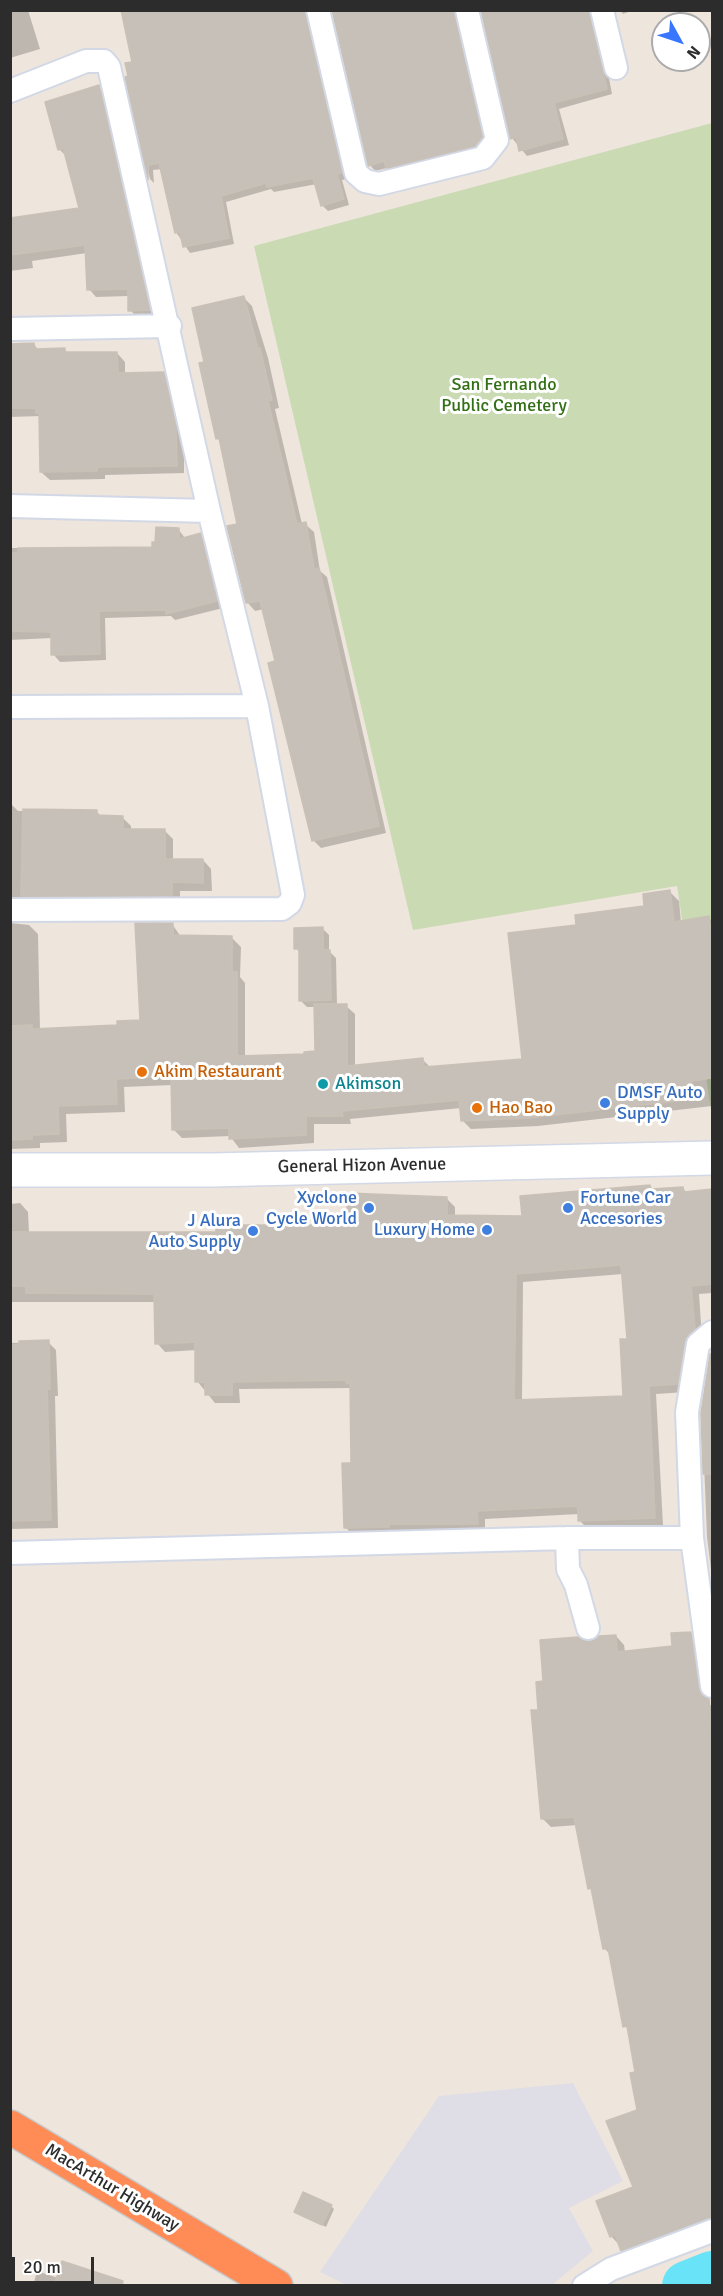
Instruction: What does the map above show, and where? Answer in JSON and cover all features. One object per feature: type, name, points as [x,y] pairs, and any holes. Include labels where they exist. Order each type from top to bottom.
[{"type":"highway","name":"MacArthur Highway","points":[[10,2127],[276,2286]]},
{"type":"main road","name":"General Hizon Avenue","points":[[10,1170],[211,1170],[712,1158]]},
{"type":"street","points":[[318,10],[356,173],[365,181],[379,184],[483,158],[497,140],[467,10]]},
{"type":"street","points":[[602,10],[616,68]]},
{"type":"street","points":[[10,91],[86,61],[104,61],[110,67],[170,326],[209,511],[257,706],[293,895],[290,903],[282,909],[10,910]]},
{"type":"street","points":[[10,330],[170,326]]},
{"type":"street","points":[[10,506],[209,511]]},
{"type":"street","points":[[10,707],[257,706]]},
{"type":"street","points":[[712,1332],[704,1336],[698,1344],[687,1412],[692,1538],[712,1686]]},
{"type":"street","points":[[10,1553],[567,1538],[692,1538]]},
{"type":"street","points":[[567,1538],[568,1569],[576,1585],[588,1628]]},
{"type":"street","points":[[584,2286],[611,2269],[712,2231]]},
{"type":"shaded area","points":[[573,2083],[623,2181],[569,2208],[593,2251],[552,2285],[347,2285],[320,2272],[439,2096]]},
{"type":"green space","name":"San Fernando Public Cemetery","points":[[712,123],[712,1116],[677,886],[413,930],[254,246]]},
{"type":"building","points":[[121,10],[305,10],[342,173],[337,174],[344,199],[321,206],[313,178],[267,187],[266,183],[221,196],[229,238],[183,247],[180,232],[175,233],[159,163],[148,165],[148,180],[125,77],[128,76],[125,63],[132,62]]},
{"type":"building","points":[[332,10],[454,10],[482,137],[475,146],[386,168],[384,161],[368,166]]},
{"type":"building","points":[[481,10],[588,10],[607,89],[554,103],[563,139],[519,151],[516,137],[510,139]]},
{"type":"building","points":[[99,85],[150,310],[128,311],[128,289],[87,290],[85,245],[10,255],[10,218],[79,208],[63,148],[58,150],[45,102]]},
{"type":"building","points":[[244,296],[258,349],[260,348],[272,400],[268,401],[297,524],[306,522],[314,569],[319,568],[379,826],[312,841],[268,663],[275,661],[260,601],[246,603],[227,526],[237,524],[219,438],[216,439],[199,363],[204,362],[192,308]]},
{"type":"building","points":[[34,343],[35,349],[65,348],[65,352],[117,352],[118,373],[164,372],[176,428],[177,466],[97,467],[97,471],[40,472],[39,413],[36,413],[36,408],[10,408],[10,344]]},
{"type":"building","points":[[156,527],[179,528],[179,539],[201,533],[217,601],[166,614],[166,610],[99,611],[100,654],[51,655],[51,632],[10,631],[10,553],[18,553],[18,548],[152,547],[152,542],[155,542]]},
{"type":"building","points":[[23,809],[97,810],[97,815],[123,816],[123,829],[165,829],[165,859],[203,859],[203,883],[172,882],[172,896],[21,896]]},
{"type":"building","points":[[670,890],[674,922],[709,916],[712,936],[712,1078],[691,1081],[693,1099],[528,1118],[461,1121],[459,1100],[342,1111],[343,1116],[306,1116],[306,1135],[229,1139],[229,1128],[172,1130],[171,1076],[116,1079],[117,1104],[58,1106],[59,1134],[32,1135],[32,1139],[10,1140],[10,1026],[32,1025],[32,1029],[117,1025],[117,1021],[140,1020],[135,923],[173,923],[173,935],[232,936],[232,972],[237,972],[237,1056],[304,1054],[304,1052],[315,1051],[314,1004],[347,1004],[347,1066],[423,1058],[424,1067],[522,1059],[508,933],[576,925],[575,915],[644,906],[643,894]]},
{"type":"building","points":[[323,927],[323,950],[330,950],[331,1000],[299,1001],[299,949],[294,949],[294,928]]},
{"type":"building","points":[[650,1185],[651,1189],[683,1187],[684,1192],[712,1189],[712,1284],[691,1286],[695,1329],[685,1342],[678,1384],[649,1386],[655,1518],[578,1521],[578,1506],[477,1511],[478,1524],[389,1524],[389,1527],[344,1528],[342,1463],[351,1463],[350,1383],[346,1383],[346,1380],[232,1382],[232,1395],[205,1395],[205,1382],[195,1382],[195,1342],[155,1344],[154,1294],[26,1293],[26,1286],[10,1286],[10,1232],[216,1232],[216,1225],[347,1225],[347,1193],[447,1197],[447,1215],[522,1216],[520,1196]],"holes":[[[621,1265],[627,1339],[620,1339],[623,1396],[514,1400],[516,1274]]]},
{"type":"building","points":[[49,1340],[50,1389],[47,1389],[51,1520],[10,1521],[10,1345],[19,1345],[19,1341]]},
{"type":"building","points":[[710,1354],[712,1354],[712,1474],[703,1474],[701,1413]]},
{"type":"building","points":[[691,1632],[699,1688],[702,1695],[709,1699],[712,1744],[712,2218],[621,2251],[615,2235],[610,2237],[596,2201],[633,2187],[606,2121],[637,2110],[630,2073],[635,2072],[627,2026],[623,2027],[608,1948],[603,1949],[591,1888],[588,1889],[574,1817],[541,1819],[531,1710],[538,1710],[536,1682],[543,1681],[540,1640],[578,1637],[591,1641],[598,1636],[616,1635],[617,1652],[672,1646],[671,1633]]},
{"type":"building","points":[[303,2192],[332,2205],[322,2225],[294,2212]]},
{"type":"building","points":[[62,2261],[123,2281],[122,2286],[54,2286]]},
{"type":"waterway","points":[[687,2286],[712,2276]]},
{"type":"place","name":"Akim Restaurant","points":[[142,1072]]},
{"type":"place","name":"Akimson","points":[[323,1084]]},
{"type":"place","name":"DMSF Auto Supply","points":[[605,1103]]},
{"type":"place","name":"Hao Bao","points":[[477,1108]]},
{"type":"place","name":"Xyclone Cycle World","points":[[369,1208]]},
{"type":"place","name":"Fortune Car Accesories","points":[[568,1208]]},
{"type":"place","name":"Luxury Home","points":[[487,1230]]},
{"type":"place","name":"J Alura Auto Supply","points":[[253,1231]]}]
